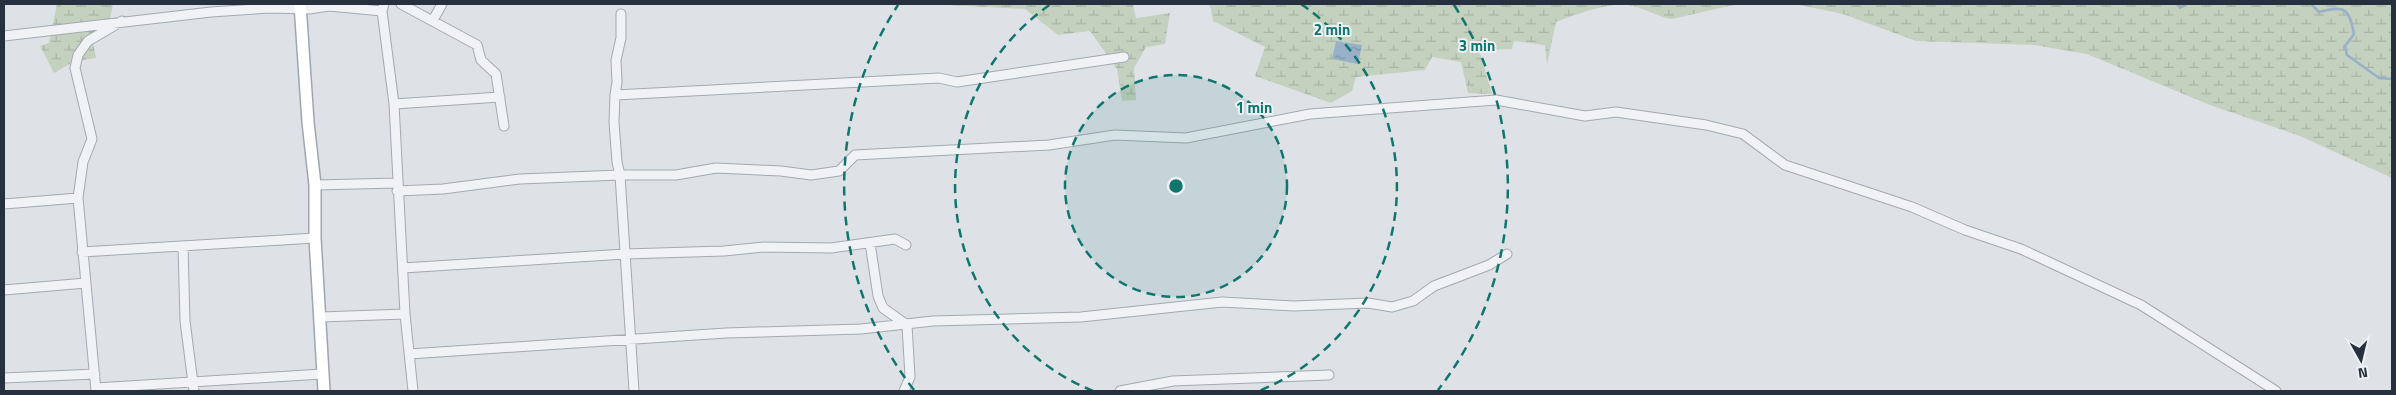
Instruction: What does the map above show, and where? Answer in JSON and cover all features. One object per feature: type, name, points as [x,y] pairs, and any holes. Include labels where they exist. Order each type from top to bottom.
[{"type":"main road","points":[[300,6],[308,122],[315,185],[315,238],[324,391]]},
{"type":"street","points":[[401,4],[477,45],[481,60],[496,74],[504,126]]},
{"type":"street","points":[[433,20],[442,4]]},
{"type":"street","points":[[4,36],[212,12],[300,6],[383,7],[394,104],[405,314],[413,391]]},
{"type":"street","points":[[621,14],[621,38],[616,60],[617,82],[614,129],[620,175],[634,391]]},
{"type":"street","points":[[122,21],[88,41],[76,62],[77,82],[92,139],[83,162],[78,198],[96,390],[194,387],[322,374]]},
{"type":"street","points":[[615,95],[939,78],[957,82],[1124,57]]},
{"type":"street","points":[[394,104],[500,97]]},
{"type":"street","points":[[315,185],[443,189],[520,179],[676,175],[720,168],[781,171],[811,175],[839,171],[855,155],[1049,145],[1115,134],[1186,138],[1310,114],[1496,100],[1585,116],[1616,112],[1706,125],[1742,134],[1785,165],[1912,207],[1965,230],[2021,249],[2142,304],[2276,391]]},
{"type":"street","points":[[4,204],[78,198]]},
{"type":"street","points":[[82,252],[315,238]]},
{"type":"street","points":[[403,268],[625,254],[764,248],[832,248],[898,239],[906,245]]},
{"type":"street","points":[[870,243],[878,296],[883,308],[907,325]]},
{"type":"street","points":[[183,246],[185,321],[194,387]]},
{"type":"street","points":[[408,354],[726,333],[861,329],[933,321],[1087,316],[1222,302],[1294,306],[1368,304],[1392,307],[1413,301],[1434,286],[1489,265],[1507,254]]},
{"type":"street","points":[[4,290],[86,283]]},
{"type":"street","points":[[320,317],[405,314]]},
{"type":"street","points":[[904,391],[910,377],[907,325]]},
{"type":"street","points":[[4,378],[95,374]]},
{"type":"street","points":[[1120,391],[1172,381],[1329,375]]},
{"type":"green space","points":[[57,4],[113,4],[109,24],[91,34],[96,58],[73,62],[54,73],[40,46],[49,43]]},
{"type":"green space","points":[[928,4],[1133,4],[1136,18],[1170,13],[1165,44],[1146,47],[1134,68],[1136,100],[1122,101],[1117,69],[1090,31],[1058,35],[1025,9]]},
{"type":"green space","points":[[1210,4],[1738,4],[1672,19],[1628,5],[1612,5],[1582,13],[1556,22],[1547,65],[1545,45],[1514,41],[1512,49],[1479,50],[1492,94],[1468,93],[1461,62],[1432,57],[1425,70],[1356,77],[1352,91],[1331,103],[1255,76],[1265,47],[1213,21]]},
{"type":"green space","points":[[1795,4],[2392,4],[2392,178],[2300,136],[2210,105],[2087,54],[2034,45],[1916,41],[1843,14]]},
{"type":"water","points":[[1336,41],[1362,45],[1358,64],[1332,59]]},
{"type":"waterway","points":[[2178,4],[2180,8],[2187,4]]},
{"type":"waterway","points":[[2311,4],[2319,12],[2340,9],[2348,14],[2354,34],[2345,46],[2347,55],[2379,78],[2392,79]]}]
